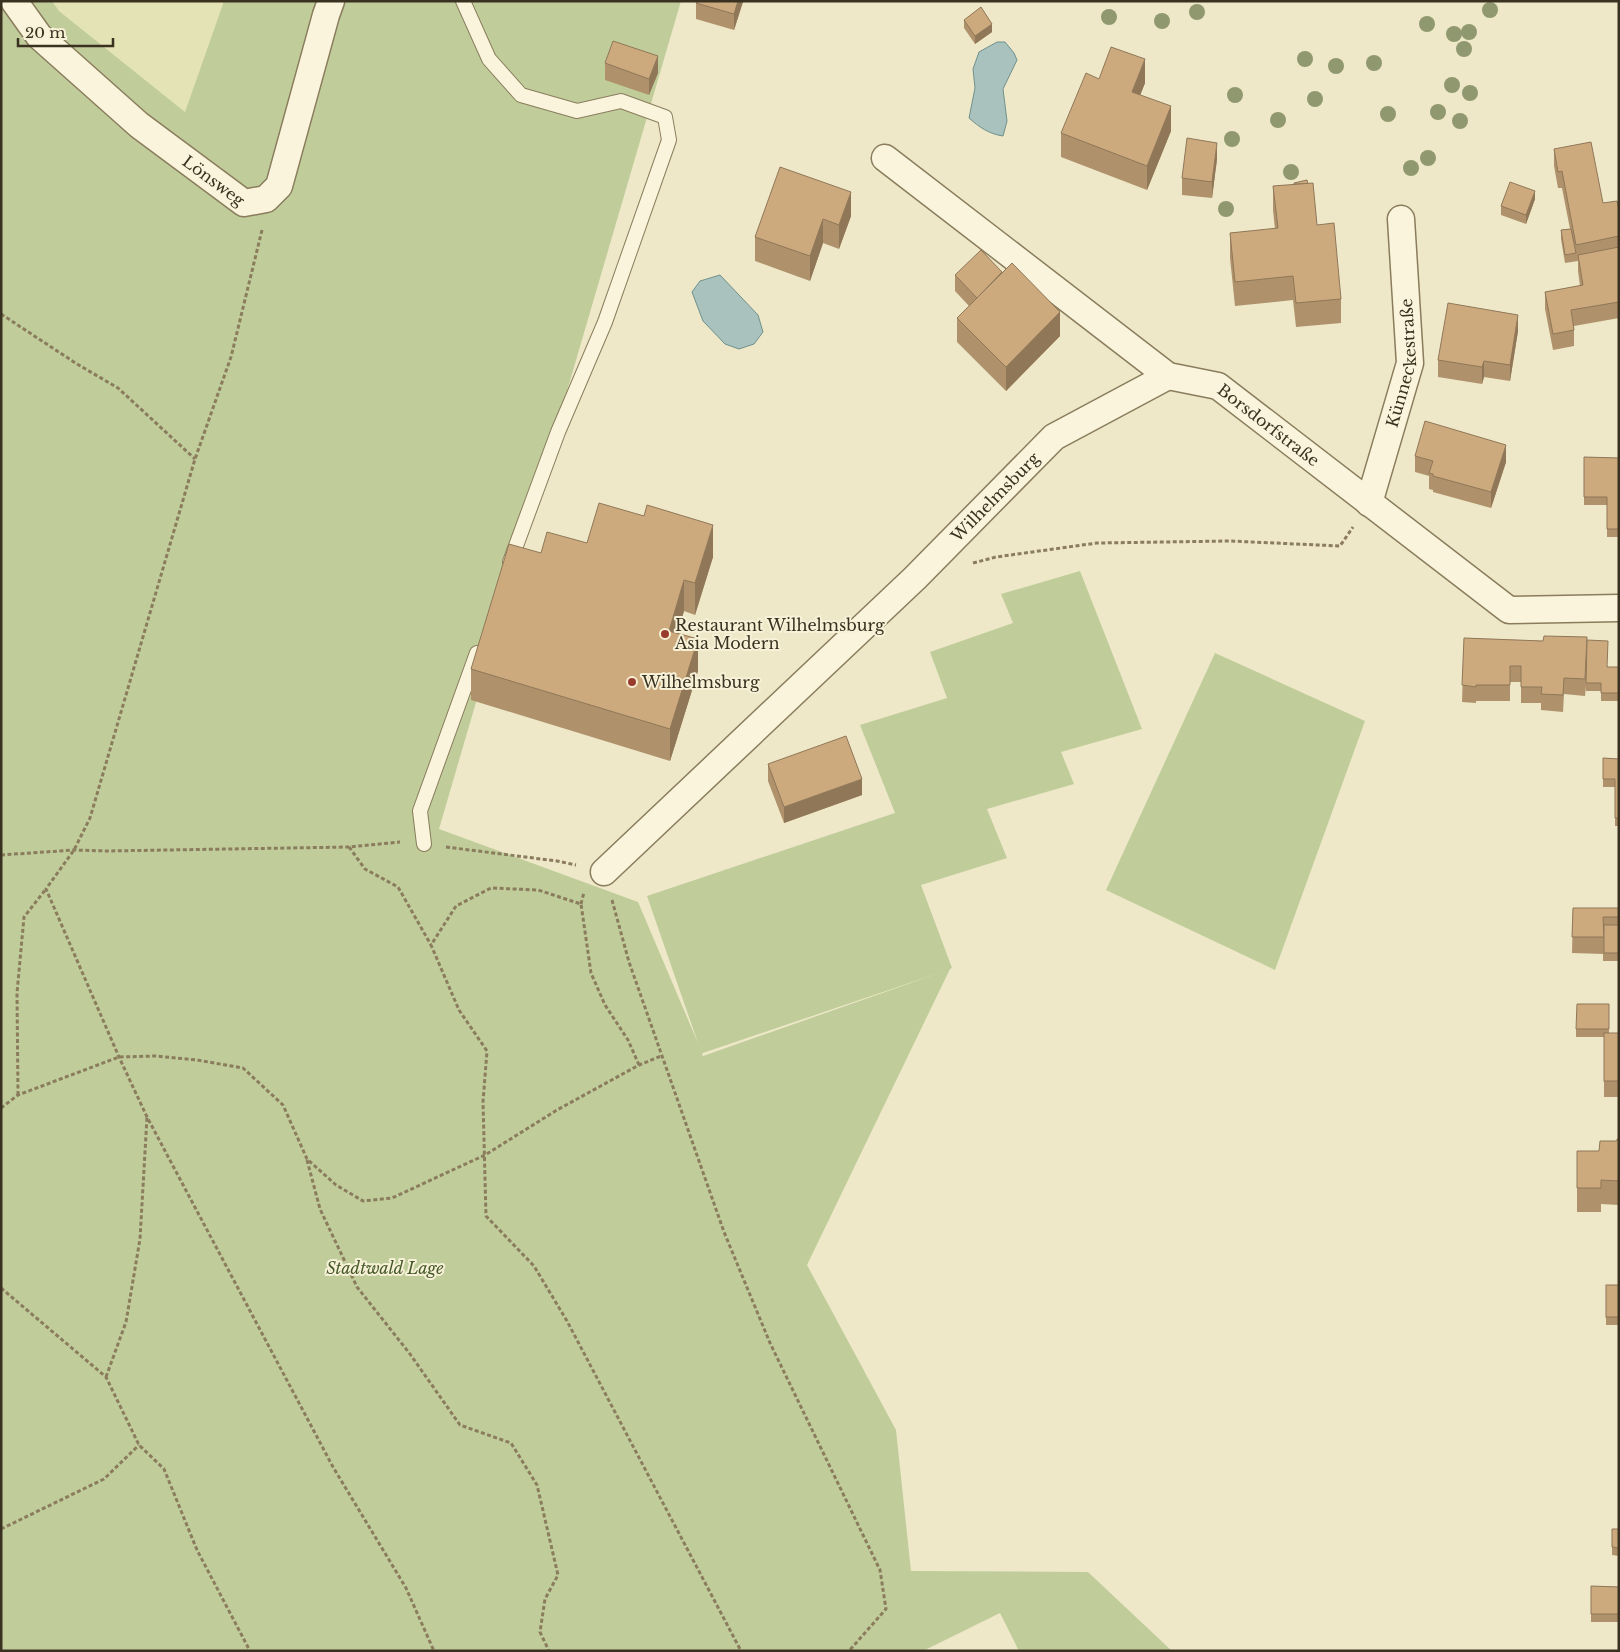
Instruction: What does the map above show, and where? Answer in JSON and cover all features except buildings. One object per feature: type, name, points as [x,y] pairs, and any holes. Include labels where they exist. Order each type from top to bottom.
[{"type":"street","name":"Lönsweg","points":[[14,1],[39,36],[138,125],[244,203],[266,199],[278,186],[331,1]]},
{"type":"street","name":"Borsdorfstraße","points":[[885,158],[1168,376],[1218,386],[1509,610],[1619,608]]},
{"type":"street","name":"Künneckestraße","points":[[1369,503],[1410,363],[1401,219]]},
{"type":"street","name":"Wilhelmsburg","points":[[604,872],[915,578],[1054,437],[1168,376]]},
{"type":"lane","points":[[463,1],[489,59],[521,95],[577,111],[621,101],[665,117],[669,140],[605,322],[558,432],[504,579]]},
{"type":"lane","points":[[424,844],[420,810],[480,644]]},
{"type":"path","points":[[18,1095],[17,993],[24,917],[74,850],[93,809],[195,459],[231,357],[263,226],[266,199]]},
{"type":"path","points":[[1,314],[77,364],[118,388],[195,459]]},
{"type":"path","points":[[969,564],[996,557],[1097,543],[1230,541],[1340,546],[1369,503]]},
{"type":"path","points":[[1,855],[74,850],[349,847],[407,841],[556,861],[604,872],[629,962],[724,1232],[767,1335],[880,1570],[886,1609],[849,1651]]},
{"type":"path","points":[[349,847],[365,869],[398,887],[432,944],[459,1010],[487,1051],[482,1102],[486,1216],[534,1266],[567,1321],[741,1651]]},
{"type":"path","points":[[432,944],[456,906],[491,888],[538,890],[581,904],[591,973],[605,1005],[628,1040],[639,1065]]},
{"type":"path","points":[[46,889],[147,1117],[333,1467],[406,1588],[434,1651]]},
{"type":"path","points":[[1,1108],[18,1095],[119,1057],[156,1056],[197,1060],[243,1068],[282,1105],[307,1159],[320,1209],[356,1287],[410,1354],[460,1425],[512,1442],[538,1485],[558,1575],[545,1599],[540,1632],[549,1651]]},
{"type":"path","points":[[307,1159],[336,1186],[363,1202],[392,1198],[485,1155],[557,1110],[639,1065],[661,1056]]},
{"type":"path","points":[[106,1377],[126,1322],[140,1239],[147,1117]]},
{"type":"path","points":[[1,1288],[106,1377],[139,1445],[164,1469],[197,1550],[250,1651]]},
{"type":"path","points":[[1,1529],[104,1480],[139,1445]]},
{"type":"green space","name":"Stadtwald Lage","points":[[1,1],[52,1],[59,11],[185,112],[224,1],[681,1],[439,829],[638,902],[698,1043],[647,896],[895,813],[860,725],[947,698],[930,652],[1013,623],[1001,594],[1080,571],[1142,729],[1061,752],[1074,784],[987,809],[1007,858],[921,885],[952,968],[807,1265],[896,1430],[911,1571],[1088,1572],[1172,1651],[1019,1651],[1000,1613],[923,1651],[1,1651]],"holes":[[[942,972],[703,1056],[703,1053]]]},
{"type":"green space","points":[[52,1],[224,1],[185,112],[59,11]]},
{"type":"green space","points":[[1215,653],[1365,721],[1275,970],[1106,890]]},
{"type":"water","points":[[997,42],[1005,42],[1017,60],[1003,89],[1007,121],[1003,136],[984,130],[969,118],[975,88],[973,69],[979,52]]},
{"type":"water","points":[[720,275],[758,315],[763,332],[754,344],[739,349],[725,344],[703,321],[692,292],[700,281]]},
{"type":"place","name":"Restaurant Wilhelmsburg Asia Modern","points":[[665,634]]},
{"type":"place","name":"Wilhelmsburg","points":[[632,682]]}]
